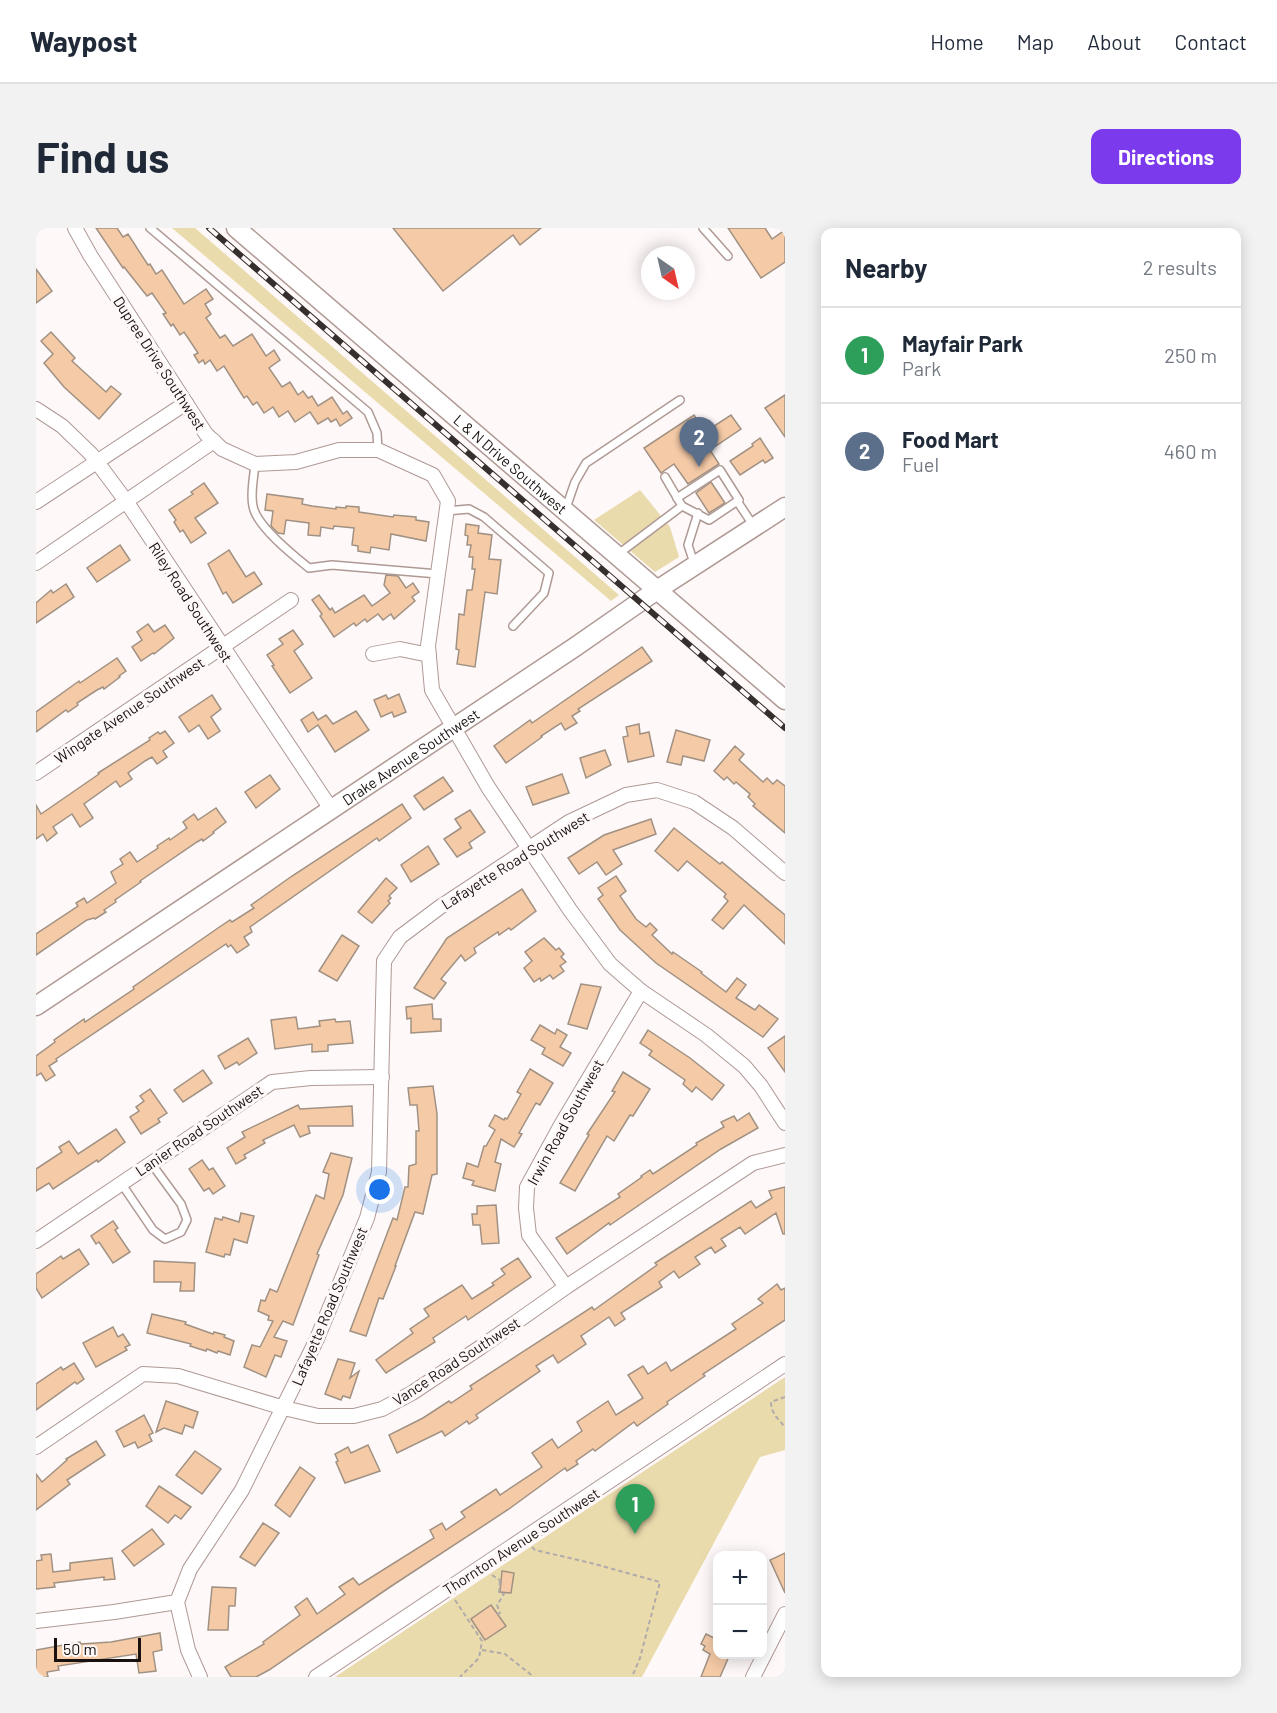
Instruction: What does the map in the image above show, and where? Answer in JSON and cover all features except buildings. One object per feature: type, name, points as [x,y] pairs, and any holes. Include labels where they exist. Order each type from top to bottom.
[{"type":"street","name":"Dupree Drive Southwest","points":[[75,228],[90,255],[206,434],[222,448],[255,464],[296,462],[339,450],[378,450],[433,475],[448,501],[428,646],[432,690],[488,787],[570,910],[610,964],[640,992],[706,1035],[744,1066],[761,1086],[785,1123]]},
{"type":"street","name":"L & N Drive Southwest","points":[[237,228],[785,700]]},
{"type":"street","points":[[36,502],[186,403]]},
{"type":"street","name":"Riley Road Southwest","points":[[36,410],[62,426],[92,454],[126,501],[330,809]]},
{"type":"street","points":[[36,563],[214,441]]},
{"type":"street","name":"Drake Avenue Southwest","points":[[36,1006],[657,590],[785,507]]},
{"type":"street","name":"Wingate Avenue Southwest","points":[[36,772],[291,600]]},
{"type":"street","points":[[373,654],[400,649],[429,655]]},
{"type":"street","name":"Lafayette Road Southwest","points":[[177,1602],[190,1569],[242,1490],[284,1408],[316,1341],[366,1218],[379,1172],[384,961],[400,937],[440,907],[569,822],[627,795],[657,790],[694,802],[733,828],[785,873]]},
{"type":"street","name":"Irwin Road Southwest","points":[[566,1287],[529,1235],[526,1208],[527,1187],[640,992]]},
{"type":"street","name":"Lanier Road Southwest","points":[[36,1241],[272,1082],[311,1078],[382,1077]]},
{"type":"street","name":"Vance Road Southwest","points":[[36,1447],[143,1374],[178,1376],[318,1416],[354,1416],[382,1409],[412,1393],[471,1354],[566,1287],[753,1163],[785,1155]]},
{"type":"street","name":"Thornton Avenue Southwest","points":[[316,1677],[785,1364]]},
{"type":"street","points":[[36,1621],[177,1602],[188,1650],[200,1677]]},
{"type":"street","points":[[753,1677],[785,1614]]},
{"type":"lane","points":[[150,228],[368,412],[377,433],[378,450]]},
{"type":"lane","points":[[703,228],[728,255]]},
{"type":"lane","points":[[566,511],[575,482],[586,463],[680,400]]},
{"type":"lane","points":[[255,464],[253,507],[263,526],[290,554],[309,568],[332,566],[438,574]]},
{"type":"lane","points":[[677,498],[720,470],[754,527]]},
{"type":"lane","points":[[665,477],[682,506],[709,520],[737,501]]},
{"type":"lane","points":[[617,555],[682,506]]},
{"type":"lane","points":[[446,511],[468,509],[484,517],[549,573],[544,593],[513,626]]},
{"type":"lane","points":[[695,565],[688,545],[698,513]]},
{"type":"lane","points":[[120,1183],[153,1230],[165,1239],[181,1232],[187,1220],[181,1204],[151,1163]]},
{"type":"path","points":[[785,1397],[771,1402],[771,1406],[772,1412],[785,1427]]},
{"type":"path","points":[[532,1547],[535,1550],[660,1582],[640,1658],[632,1677]]},
{"type":"path","points":[[492,1575],[501,1580],[499,1593],[504,1594],[497,1605],[500,1613],[498,1614]]},
{"type":"path","points":[[455,1600],[482,1641],[479,1658],[460,1677]]},
{"type":"path","points":[[481,1650],[505,1654],[534,1677]]},
{"type":"shaded area","points":[[172,228],[195,228],[619,595],[611,601]]},
{"type":"shaded area","points":[[640,490],[670,527],[679,557],[655,572],[594,520]]},
{"type":"shaded area","points":[[785,1377],[785,1450],[760,1457],[642,1677],[335,1677]]},
{"type":"railway","points":[[209,228],[785,728]]},
{"type":"place","name":"Food Mart","points":[[699,467]]},
{"type":"place","name":"Mayfair Park","points":[[635,1534]]}]
